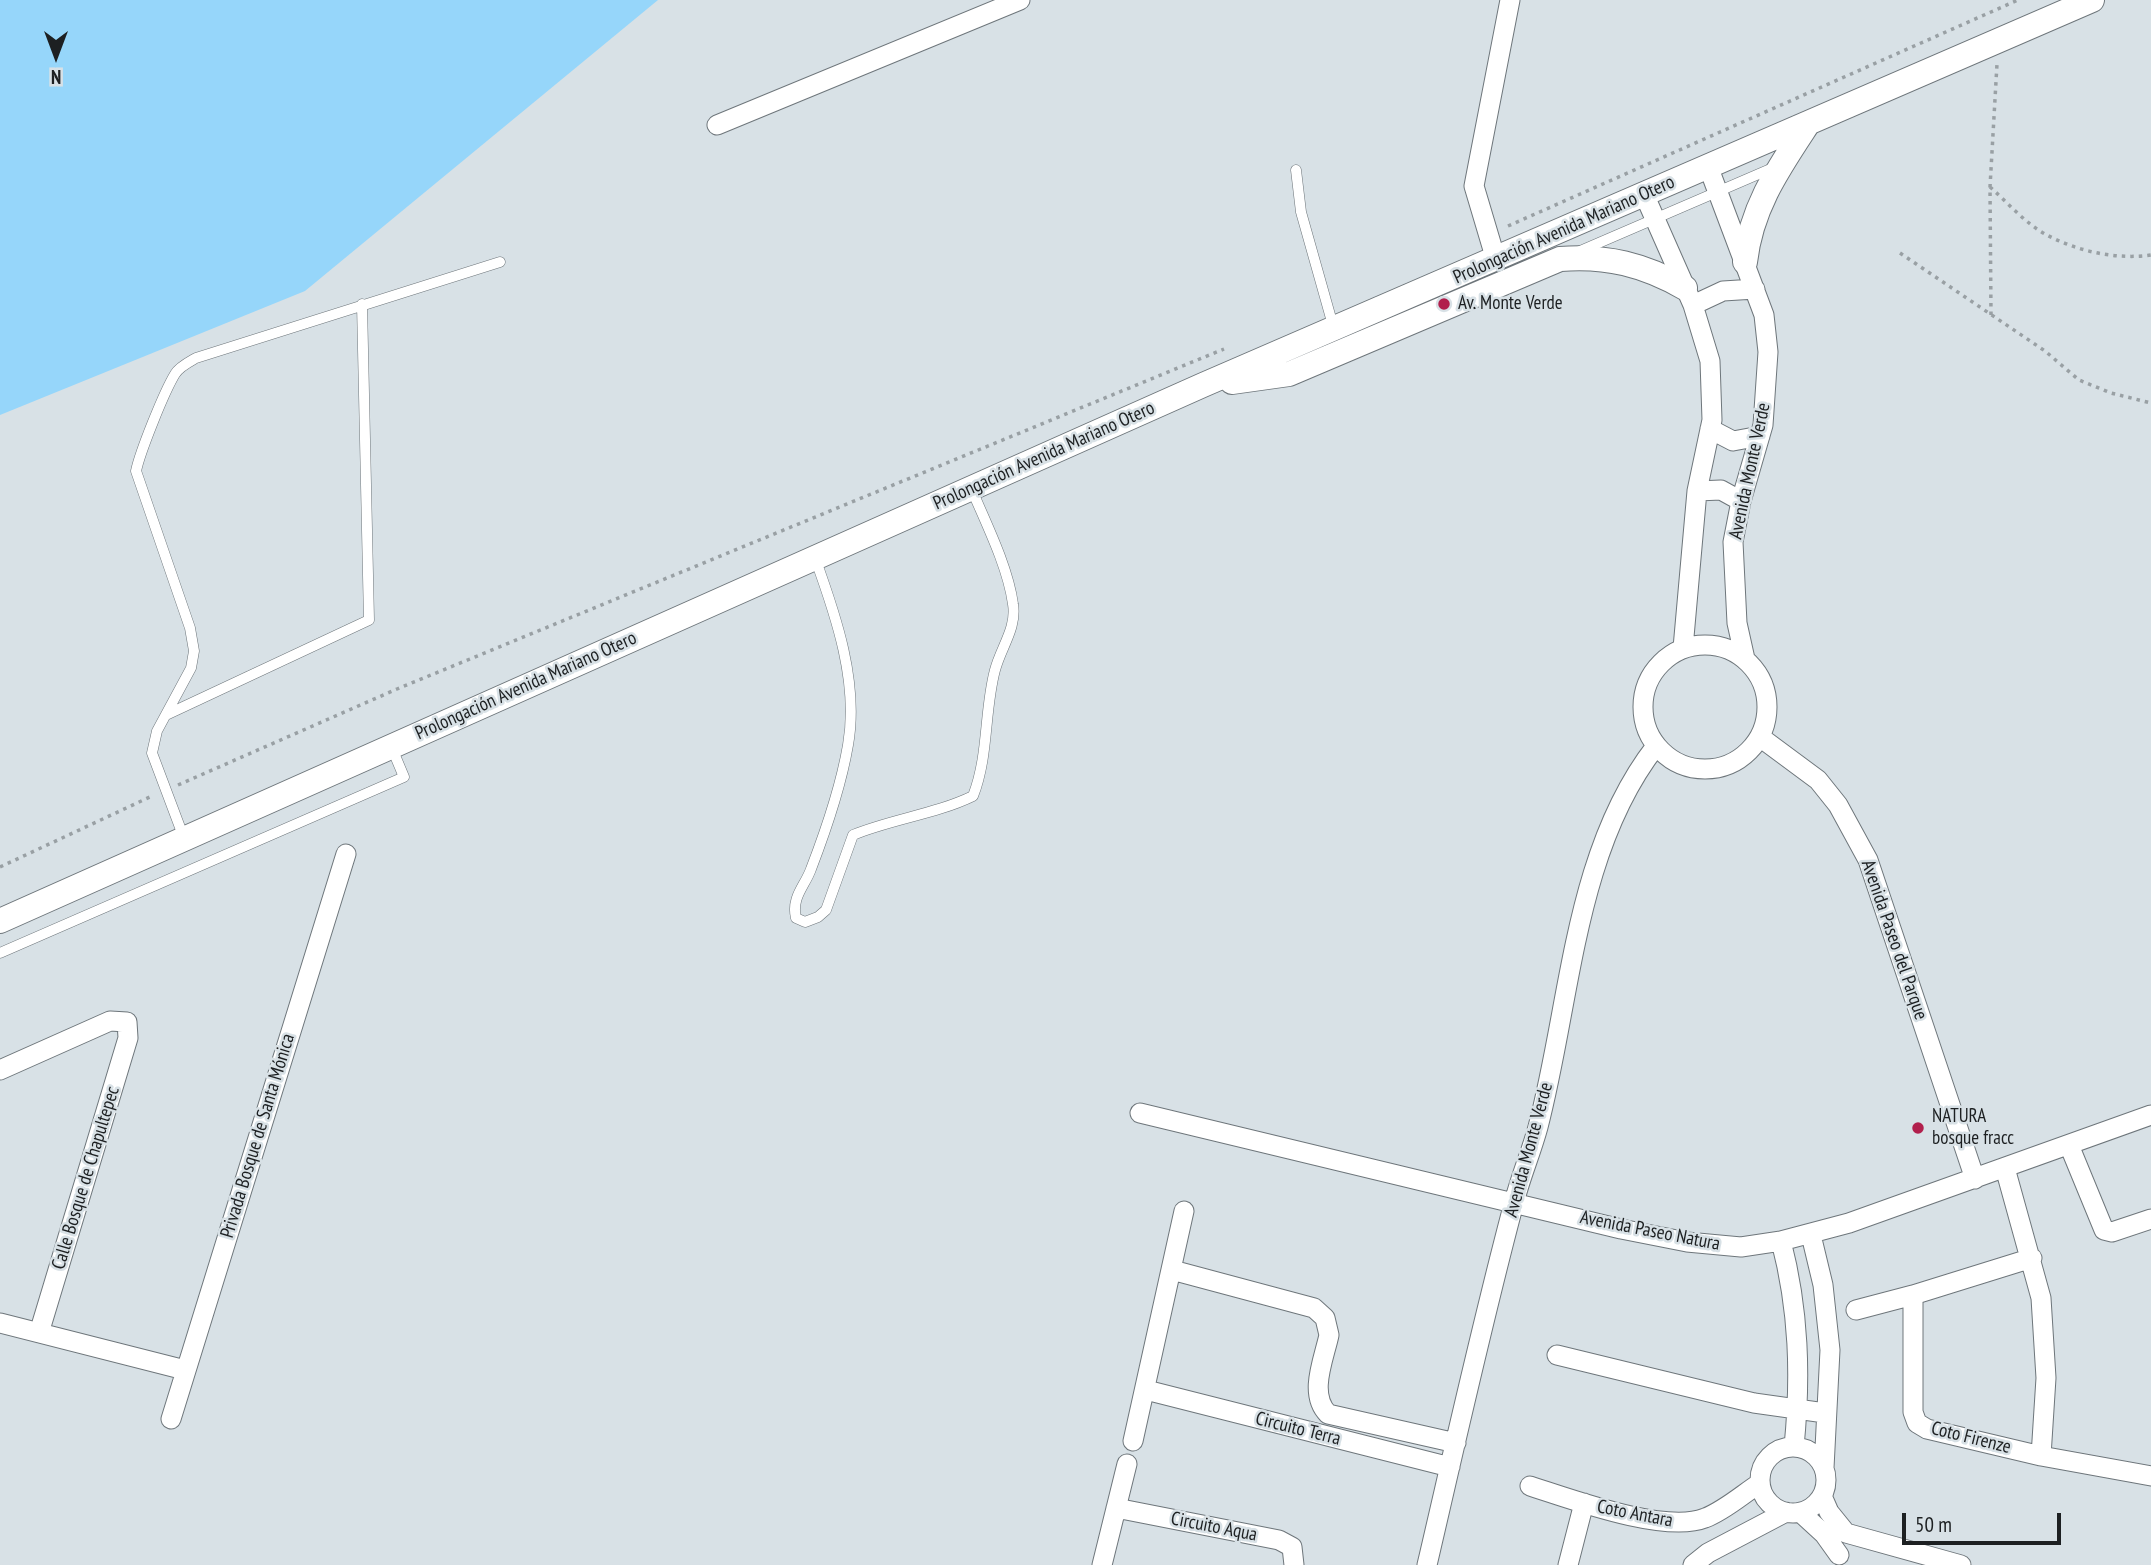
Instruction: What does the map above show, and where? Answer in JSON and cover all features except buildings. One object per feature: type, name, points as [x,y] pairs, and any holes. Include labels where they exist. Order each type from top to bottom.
[{"type":"street","points":[[717,125],[1020,0]]},
{"type":"street","points":[[1496,260],[1474,186],[1510,0]]},
{"type":"street","name":"Prolongación Avenida Mariano Otero","points":[[0,921],[1203,385],[2092,0]]},
{"type":"street","points":[[1745,262],[1756,212],[1807,125]]},
{"type":"street","name":"Avenida Monte Verde","points":[[1708,166],[1764,315],[1768,352],[1767,394],[1760,436],[1741,501],[1734,542],[1737,623],[1745,659]]},
{"type":"street","points":[[1644,194],[1689,297],[1710,361],[1713,393],[1710,429],[1697,491],[1684,648]]},
{"type":"street","points":[[1203,385],[1289,374],[1560,259],[1586,257],[1623,261],[1666,277],[1689,297]]},
{"type":"street","points":[[1689,297],[1755,289]]},
{"type":"street","points":[[1710,429],[1734,441],[1760,436]]},
{"type":"street","points":[[1697,491],[1721,490],[1741,501]]},
{"type":"street","points":[[1715,646],[1745,659],[1760,678],[1765,690],[1767,713],[1760,737],[1734,762],[1710,769],[1686,766],[1656,746],[1644,723],[1643,696],[1653,672],[1672,654],[1684,648],[1715,646]]},
{"type":"street","name":"Avenida Paseo del Parque","points":[[1760,737],[1818,780],[1838,806],[1868,860],[1975,1179]]},
{"type":"street","name":"Avenida Monte Verde","points":[[1427,1565],[1514,1201],[1538,1128],[1595,862],[1618,804],[1656,746]]},
{"type":"street","name":"Privada Bosque de Santa Mónica","points":[[171,1419],[346,854]]},
{"type":"street","name":"Calle Bosque de Chapultepec","points":[[0,1070],[110,1021],[127,1022],[128,1038],[38,1333]]},
{"type":"street","name":"Avenida Paseo Natura","points":[[1140,1113],[1514,1201],[1621,1229],[1688,1242],[1741,1247],[1811,1235],[2151,1115]]},
{"type":"street","points":[[2070,1145],[2104,1230],[2112,1232],[2151,1219]]},
{"type":"street","points":[[2005,1168],[2041,1298],[2046,1378],[2041,1456]]},
{"type":"street","points":[[1133,1440],[1184,1210]]},
{"type":"street","points":[[1811,1235],[1823,1285],[1830,1350],[1825,1413],[1825,1487],[1822,1496],[1829,1512],[1846,1533],[1961,1565]]},
{"type":"street","points":[[1781,1241],[1797,1315],[1797,1411],[1794,1447]]},
{"type":"street","points":[[1856,1310],[2032,1258]]},
{"type":"street","points":[[1172,1270],[1314,1308],[1328,1326],[1329,1335],[1317,1390],[1319,1403],[1328,1414],[1456,1443]]},
{"type":"street","name":"Coto Firenze","points":[[1913,1295],[1913,1412],[1917,1423],[1927,1429],[2041,1456],[2151,1476]]},
{"type":"street","points":[[0,1323],[185,1370]]},
{"type":"street","points":[[1557,1355],[1754,1403],[1825,1413]]},
{"type":"street","name":"Circuito Terra","points":[[1146,1390],[1450,1467]]},
{"type":"street","points":[[1824,1468],[1815,1455],[1794,1447],[1783,1449],[1765,1462],[1760,1483],[1768,1502],[1793,1512],[1824,1534],[1837,1560]]},
{"type":"street","points":[[1102,1565],[1127,1464]]},
{"type":"street","name":"Coto Antara","points":[[1530,1486],[1584,1503],[1669,1523],[1690,1522],[1708,1517],[1760,1483]]},
{"type":"street","points":[[1693,1565],[1708,1553],[1822,1496]]},
{"type":"street","name":"Coto Antara","points":[[1568,1565],[1584,1503]]},
{"type":"street","name":"Circuito Aqua","points":[[1116,1508],[1279,1540],[1292,1547],[1294,1565]]},
{"type":"street","points":[[1837,1560],[1846,1533]]},
{"type":"lane","points":[[1560,259],[1782,164]]},
{"type":"lane","points":[[1296,170],[1301,212],[1335,330]]},
{"type":"lane","points":[[184,839],[152,753],[157,731],[191,668],[194,651],[190,628],[136,471],[139,454],[149,438],[176,372],[196,358],[500,262]]},
{"type":"lane","points":[[166,715],[369,620],[362,304]]},
{"type":"lane","points":[[815,557],[835,612],[850,698],[848,744],[839,778],[811,871],[795,900],[796,918],[805,922],[818,917],[826,910],[853,835],[885,822],[958,803],[973,796],[995,669],[1013,622],[1013,604],[994,542],[971,488]]},
{"type":"lane","points":[[0,953],[404,777],[391,746]]},
{"type":"path","points":[[1490,233],[2018,0]]},
{"type":"path","points":[[1991,315],[1990,187],[1998,41]]},
{"type":"path","points":[[1990,187],[2043,233],[2080,248],[2126,259],[2151,255]]},
{"type":"path","points":[[1900,253],[2045,351],[2079,380],[2111,393],[2151,403]]},
{"type":"path","points":[[0,867],[166,790],[410,683],[1224,349]]},
{"type":"shaded area","points":[[0,0],[658,0],[305,291],[0,415]]},
{"type":"place","name":"Av. Monte Verde","points":[[1444,304]]},
{"type":"place","name":"NATURA bosque fracc","points":[[1918,1128]]}]
